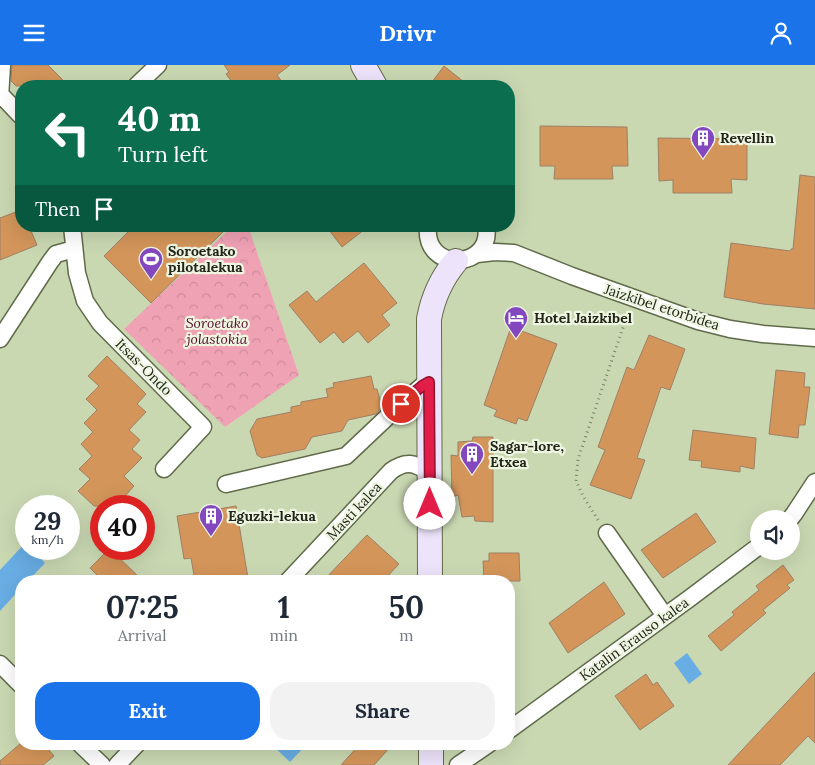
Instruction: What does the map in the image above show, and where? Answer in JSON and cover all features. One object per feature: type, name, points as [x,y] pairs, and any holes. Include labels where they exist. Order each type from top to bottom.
[{"type":"street","points":[[2,65],[0,95],[15,110]]},
{"type":"street","points":[[142,80],[158,65]]},
{"type":"street","points":[[363,65],[372,80]]},
{"type":"street","points":[[0,339],[56,254],[74,249],[73,232]]},
{"type":"street","points":[[427,232],[436,253],[442,257],[466,257]]},
{"type":"street","name":"Jaizkibel etorbidea","points":[[466,257],[482,248],[487,232]]},
{"type":"street","name":"Jaizkibel etorbidea","points":[[492,232],[514,253]]},
{"type":"street","name":"Itsas-Ondo","points":[[74,249],[77,273],[85,301],[100,323],[204,427],[164,469]]},
{"type":"street","name":"Jaizkibel etorbidea","points":[[466,257],[495,252],[514,253],[698,321],[730,329],[763,334],[815,338]]},
{"type":"street","points":[[430,575],[429,332],[435,294],[448,271],[466,257]]},
{"type":"street","points":[[226,483],[346,456],[401,404],[429,382]]},
{"type":"street","name":"Masti kalea","points":[[294,575],[391,471],[399,465],[409,463],[430,472]]},
{"type":"street","points":[[797,510],[815,482]]},
{"type":"street","points":[[607,533],[665,616]]},
{"type":"street","name":"Katalin Erauso kalea","points":[[515,726],[750,553]]},
{"type":"street","points":[[0,664],[15,679]]},
{"type":"street","points":[[86,750],[102,765]]},
{"type":"street","points":[[117,765],[131,750]]},
{"type":"street","points":[[431,750],[431,765]]},
{"type":"street","points":[[458,765],[480,750]]},
{"type":"path","points":[[607,533],[583,496],[576,481],[578,459],[633,298]]},
{"type":"green space","name":"Soroetako jolastokia","points":[[227,232],[250,232],[299,375],[225,427],[124,329]]},
{"type":"water","points":[[15,554],[15,560],[42,560],[45,563],[34,575],[15,575],[15,595],[0,611],[0,570]]},
{"type":"water","points":[[687,653],[702,674],[689,684],[674,663]]},
{"type":"water","points":[[277,750],[301,750],[290,762]]},
{"type":"building","points":[[12,65],[48,65],[63,80],[15,80],[15,85],[11,81]]},
{"type":"building","points":[[224,65],[290,65],[277,75],[281,80],[230,80],[226,74],[229,72]]},
{"type":"building","points":[[444,66],[462,80],[434,80]]},
{"type":"building","points":[[540,126],[627,127],[628,166],[612,166],[613,179],[554,179],[555,166],[540,166]]},
{"type":"building","name":"Revellin","points":[[658,138],[747,139],[747,180],[731,179],[732,193],[673,193],[673,180],[659,181]]},
{"type":"building","points":[[800,175],[815,177],[815,309],[763,304],[724,297],[731,243],[790,251],[793,249]]},
{"type":"building","points":[[15,212],[15,232],[32,232],[37,245],[0,260],[0,218]]},
{"type":"building","name":"Soroetako pilotalekua","points":[[128,232],[223,232],[151,303],[104,256]]},
{"type":"building","points":[[331,232],[361,232],[342,247]]},
{"type":"building","points":[[364,263],[397,303],[382,315],[390,325],[368,343],[358,331],[343,343],[334,332],[320,343],[289,305],[307,291],[316,302]]},
{"type":"building","points":[[511,327],[557,344],[527,421],[518,418],[516,424],[494,416],[497,410],[484,405]]},
{"type":"building","points":[[649,335],[685,349],[670,390],[661,387],[637,458],[645,460],[631,499],[590,485],[605,450],[598,447],[627,367],[634,370]]},
{"type":"building","points":[[107,356],[146,394],[137,404],[146,412],[129,430],[140,440],[132,449],[142,458],[124,476],[134,486],[126,495],[90,495],[90,502],[78,491],[90,479],[79,469],[92,456],[81,444],[93,432],[84,423],[97,410],[86,399],[99,386],[88,376]]},
{"type":"building","points":[[776,370],[805,373],[804,387],[810,387],[805,425],[799,425],[798,438],[769,434]]},
{"type":"building","points":[[371,376],[374,389],[377,389],[382,407],[376,414],[348,420],[342,431],[312,437],[305,449],[262,458],[257,455],[250,431],[257,419],[291,412],[291,407],[301,405],[301,402],[328,397],[326,389],[334,387],[333,383]]},
{"type":"building","points":[[693,430],[756,438],[754,469],[740,466],[740,472],[701,467],[702,461],[689,460]]},
{"type":"building","name":"Sagar-lore, Etxea","points":[[473,437],[493,437],[493,522],[475,521],[474,516],[462,517],[458,495],[452,497],[451,455],[458,456],[458,442],[472,441]]},
{"type":"building","name":"Eguzki-lekua","points":[[236,506],[248,575],[194,575],[191,558],[184,559],[177,516]]},
{"type":"building","points":[[696,513],[716,542],[663,578],[641,550]]},
{"type":"building","points":[[367,535],[399,564],[389,575],[329,575]]},
{"type":"building","points":[[489,553],[519,553],[520,581],[515,581],[515,575],[484,575],[483,561],[489,561]]},
{"type":"building","points":[[98,560],[121,560],[137,575],[97,575],[90,568]]},
{"type":"building","points":[[783,565],[794,580],[787,585],[790,588],[763,610],[766,613],[721,651],[708,636],[734,615],[732,612],[759,590],[756,586]]},
{"type":"building","points":[[604,582],[625,614],[568,653],[549,623]]},
{"type":"building","points":[[815,672],[815,743],[808,736],[780,765],[728,765]]},
{"type":"building","points":[[646,674],[653,685],[657,682],[674,706],[640,730],[615,696]]},
{"type":"building","points":[[15,748],[15,750],[49,750],[54,756],[43,765],[0,765],[0,761]]},
{"type":"building","points":[[355,750],[388,750],[374,765],[341,765]]},
{"type":"place","name":"Revellin","points":[[703,159]]},
{"type":"place","name":"Soroetako pilotalekua","points":[[151,280]]},
{"type":"place","name":"Hotel Jaizkibel","points":[[516,339]]},
{"type":"place","name":"Sagar-lore, Etxea","points":[[472,475]]},
{"type":"place","name":"Eguzki-lekua","points":[[211,537]]},
{"type":"route","points":[[401,404],[429,382],[430,504]]}]
